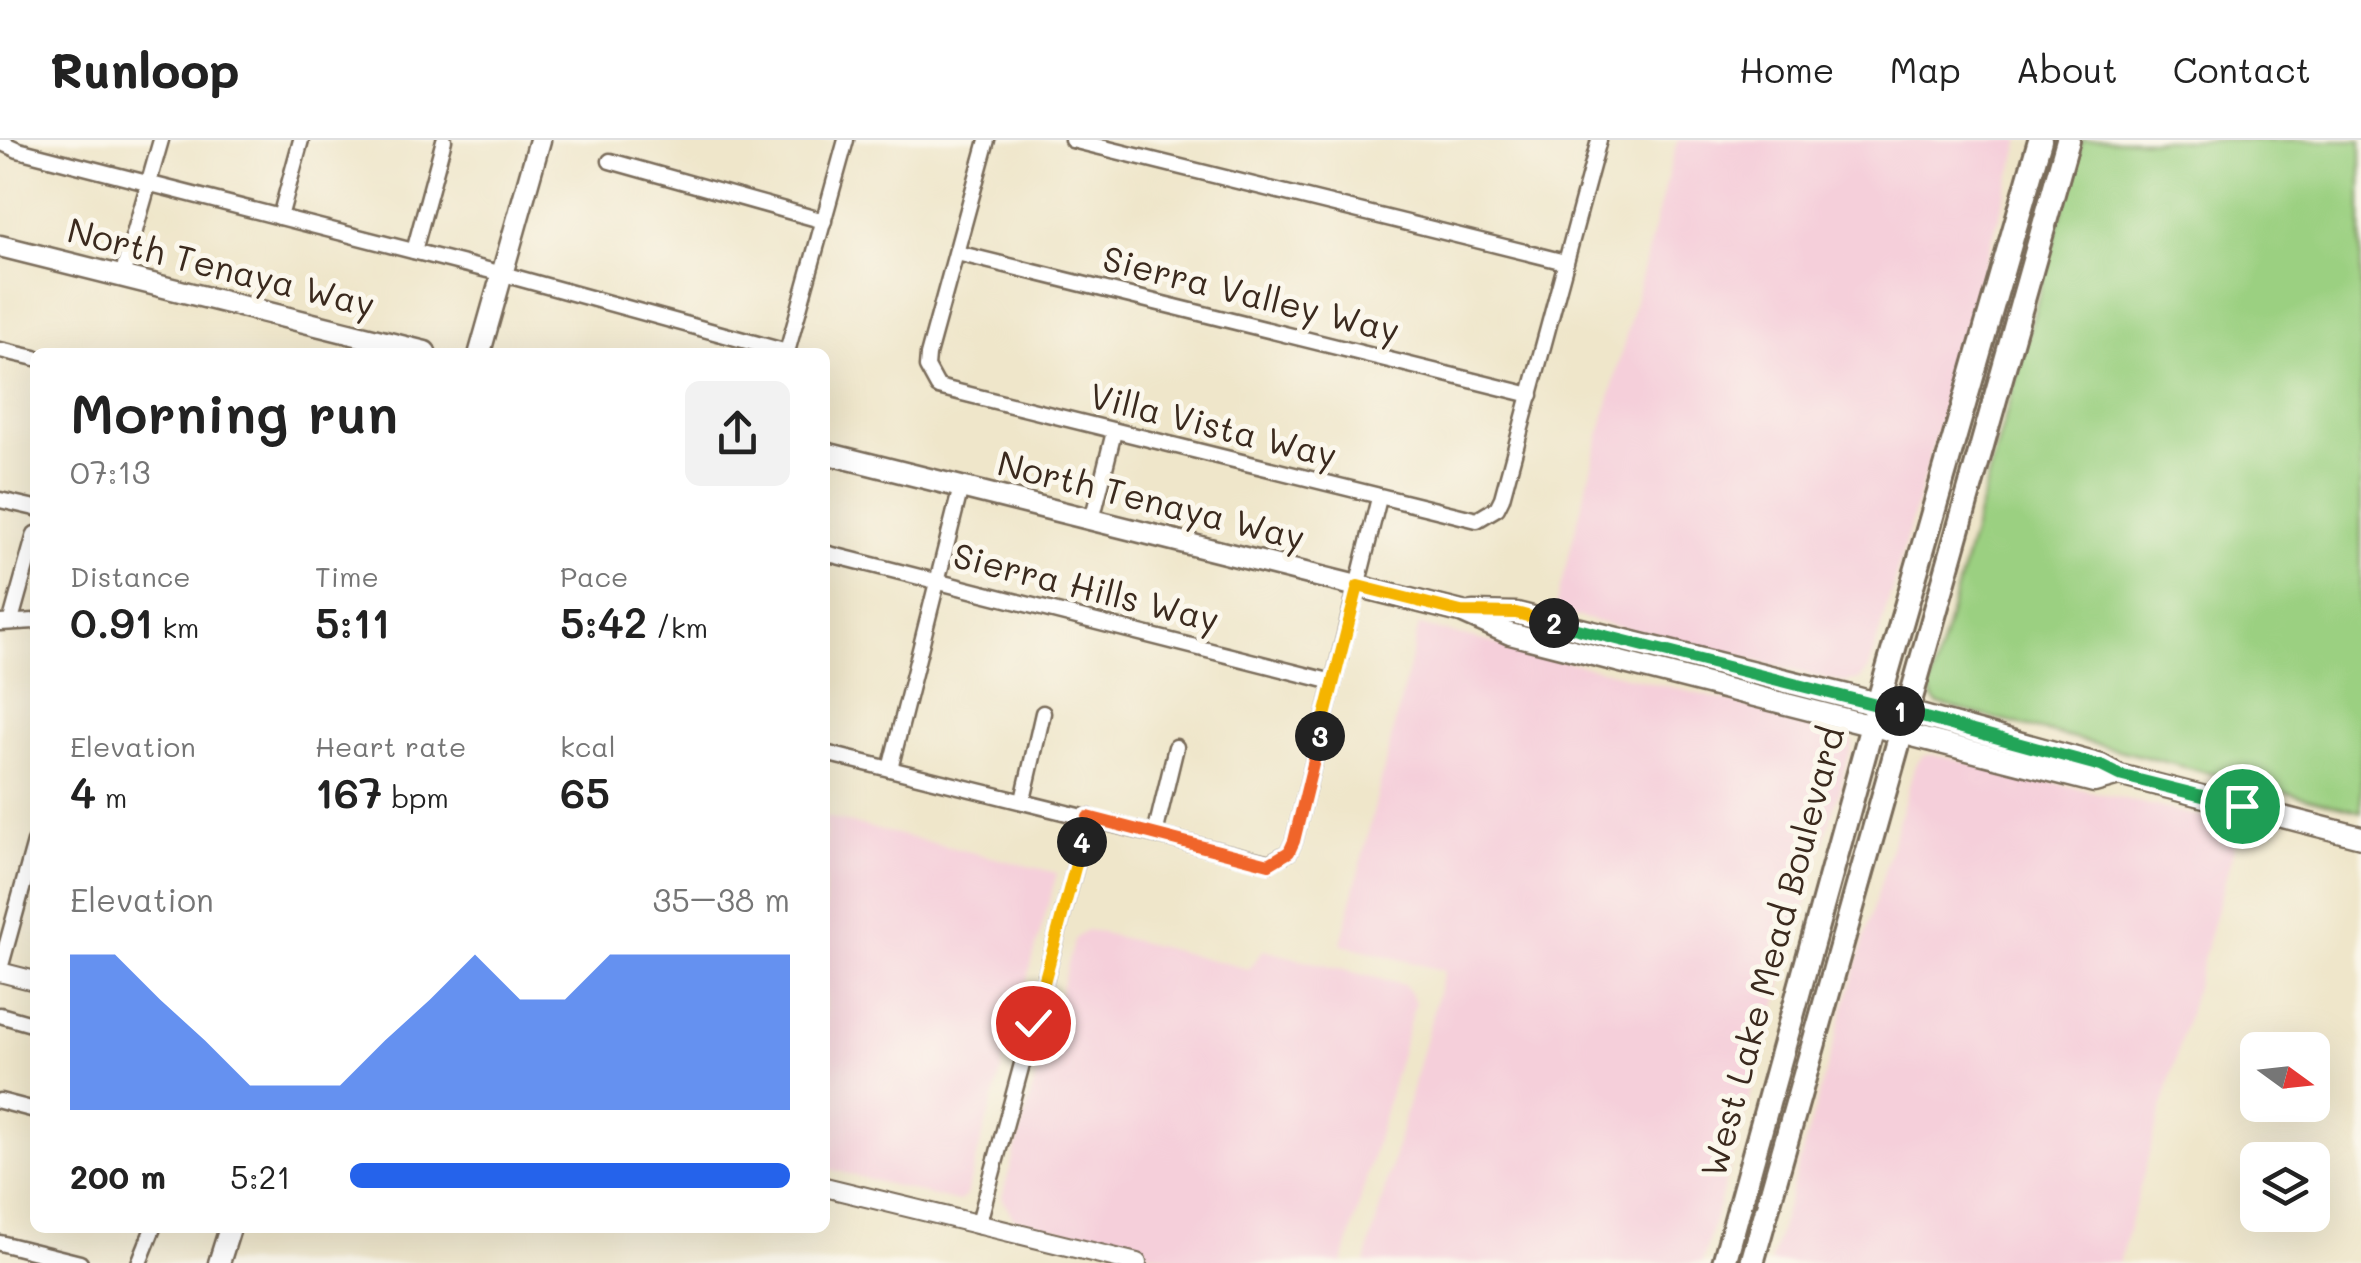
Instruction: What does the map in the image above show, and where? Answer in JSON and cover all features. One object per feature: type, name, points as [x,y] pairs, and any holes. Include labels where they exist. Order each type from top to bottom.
[{"type":"main road","points":[[481,348],[540,140]]},
{"type":"main road","name":"West Lake Mead Boulevard","points":[[1724,1263],[1875,715],[2040,140]]},
{"type":"main road","points":[[2048,213],[2048,165],[2054,140]]},
{"type":"main road","name":"West Lake Mead Boulevard","points":[[1754,1256],[2068,140]]},
{"type":"main road","name":"North Tenaya Way","points":[[0,246],[409,348]]},
{"type":"main road","points":[[1958,434],[1983,440]]},
{"type":"main road","name":"North Tenaya Way","points":[[830,454],[1461,612],[1510,634],[1574,650],[1875,715]]},
{"type":"main road","name":"North Tenaya Way","points":[[1461,612],[1516,613],[1562,624],[1647,646],[2094,782],[2119,775],[2361,836]]},
{"type":"main road","points":[[1510,634],[1555,632],[1562,624]]},
{"type":"main road","points":[[1574,650],[1584,642],[1647,646]]},
{"type":"main road","points":[[1830,985],[1821,980],[1820,973],[1831,928],[1835,862]]},
{"type":"main road","points":[[1802,977],[1814,995],[1804,1039],[1808,1065]]},
{"type":"main road","points":[[1781,1054],[1785,1095],[1775,1134],[1784,1149]]},
{"type":"main road","points":[[1754,1256],[1756,1209],[1770,1159],[1769,1151],[1756,1143]]},
{"type":"main road","points":[[219,1263],[228,1233]]},
{"type":"street","points":[[122,276],[161,140]]},
{"type":"street","points":[[280,216],[302,140]]},
{"type":"street","points":[[414,251],[444,140]]},
{"type":"street","points":[[788,348],[846,140]]},
{"type":"street","points":[[956,253],[987,140]]},
{"type":"street","points":[[1072,140],[1566,262]]},
{"type":"street","points":[[1530,394],[1600,140]]},
{"type":"street","points":[[0,142],[772,348]]},
{"type":"street","points":[[610,161],[824,221]]},
{"type":"street","name":"Villa Vista Way","points":[[956,253],[928,354],[930,376],[938,387],[1379,498],[1466,519],[1488,516],[1502,498],[1530,394]]},
{"type":"street","name":"Sierra Valley Way","points":[[956,253],[1530,394]]},
{"type":"street","points":[[0,350],[30,357]]},
{"type":"street","points":[[1092,520],[1114,432]]},
{"type":"street","points":[[890,769],[961,487]]},
{"type":"street","points":[[830,754],[1269,864],[1283,857],[1294,841],[1379,498]]},
{"type":"street","points":[[0,500],[30,507]]},
{"type":"street","points":[[6,621],[30,549]]},
{"type":"street","name":"Sierra Hills Way","points":[[830,554],[1333,682]]},
{"type":"street","points":[[1023,800],[1043,713]]},
{"type":"street","points":[[1155,834],[1176,746]]},
{"type":"street","points":[[978,1226],[1088,817]]},
{"type":"street","points":[[30,860],[0,971],[30,980]]},
{"type":"street","points":[[0,1016],[30,1024]]},
{"type":"street","points":[[0,1101],[30,1109]]},
{"type":"street","points":[[830,1188],[1137,1263]]},
{"type":"street","points":[[138,1263],[151,1233]]},
{"type":"street","points":[[0,1243],[80,1263]]},
{"type":"shaded area","points":[[1677,140],[2021,140],[1869,669],[1860,680],[1844,683],[1554,611]]},
{"type":"shaded area","points":[[1419,625],[1848,731],[1853,742],[1702,1263],[1365,1263],[1444,971],[1341,944]]},
{"type":"shaded area","points":[[1933,754],[2240,826],[2119,1263],[1770,1263],[1915,765],[1923,756]]},
{"type":"shaded area","points":[[830,818],[1057,873],[966,1196],[958,1202],[830,1169]]},
{"type":"shaded area","points":[[1085,931],[1249,969],[1263,950],[1405,985],[1415,1002],[1343,1263],[1192,1263],[1013,1218],[1002,1197],[1075,939]]},
{"type":"green space","points":[[2082,140],[2361,140],[2361,812],[1938,704],[1932,698],[1929,690]]},
{"type":"route","points":[[1033,1023],[1088,817],[1257,863],[1269,864],[1289,852],[1358,586],[1461,612],[1516,613],[1847,695],[2101,766],[2119,775],[2242,806]]}]
